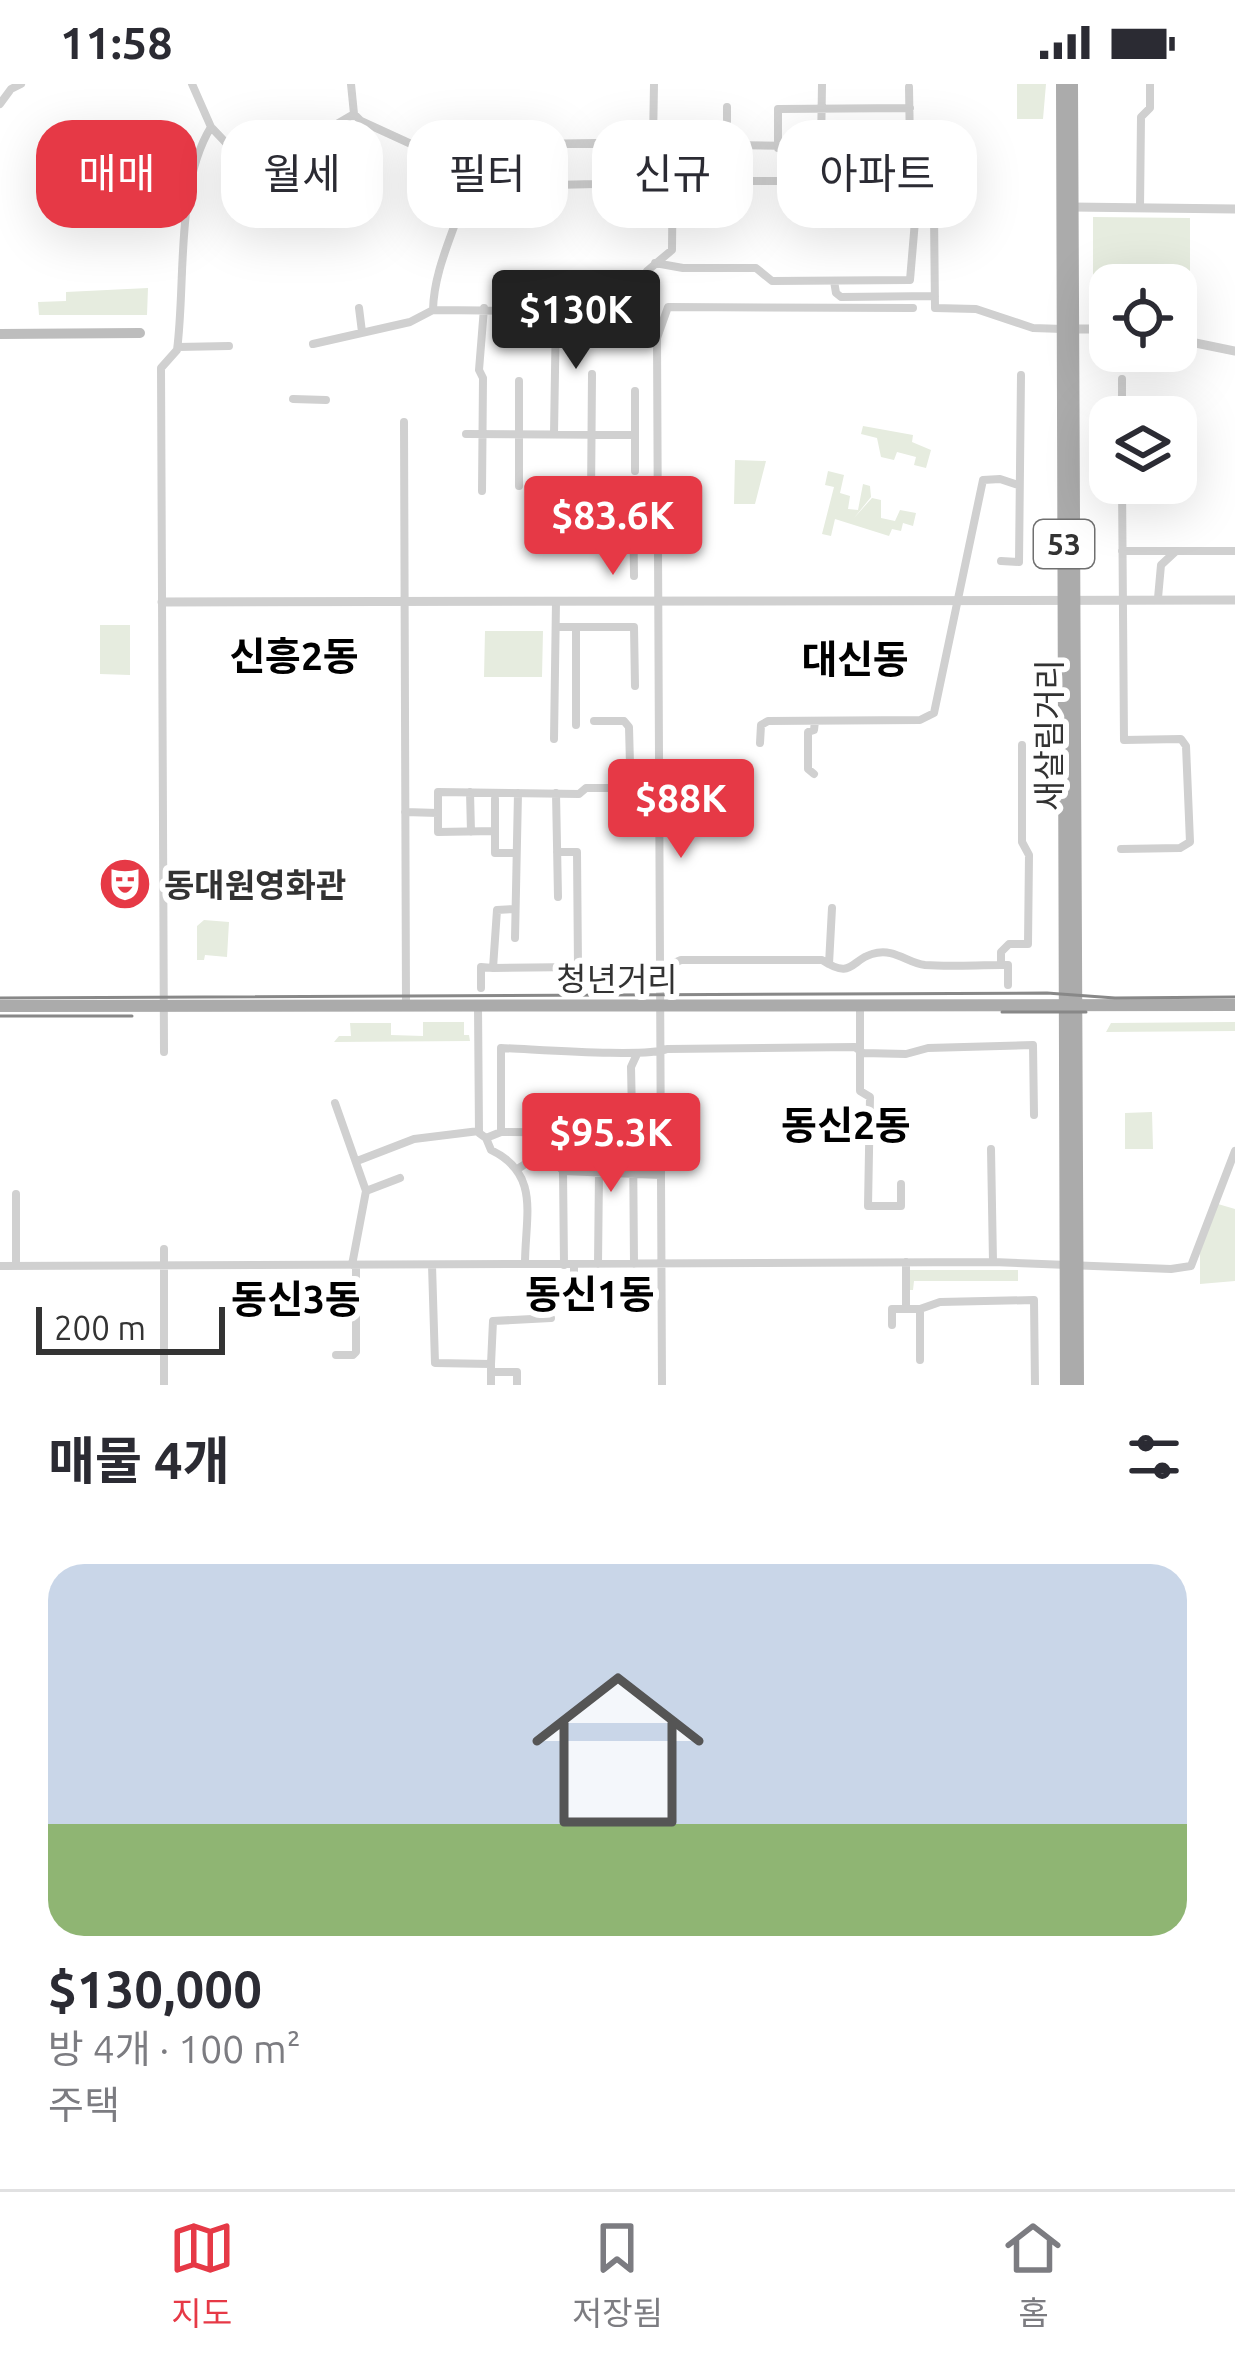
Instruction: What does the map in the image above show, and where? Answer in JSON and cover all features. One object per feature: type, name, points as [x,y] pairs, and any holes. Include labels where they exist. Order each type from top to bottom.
[{"type":"main road","name":"새살림거리","points":[[1062,84],[1072,1264],[1078,1385]]},
{"type":"main road","name":"새살림거리","points":[[1067,329],[1072,84]]},
{"type":"main road","points":[[0,334],[140,333]]},
{"type":"main road","name":"청년거리","points":[[0,1006],[1235,1005]]},
{"type":"main road","name":"새살림거리","points":[[1066,1385],[1072,1264]]},
{"type":"street","points":[[0,104],[21,84]]},
{"type":"street","points":[[192,84],[221,137]]},
{"type":"street","points":[[351,84],[354,115]]},
{"type":"street","points":[[653,120],[654,84]]},
{"type":"street","points":[[822,84],[822,120]]},
{"type":"street","points":[[1140,208],[1141,117],[1150,108],[1150,84]]},
{"type":"street","points":[[909,86],[910,120]]},
{"type":"street","points":[[727,107],[727,120]]},
{"type":"street","points":[[778,120],[778,110],[910,108]]},
{"type":"street","points":[[345,120],[354,115]]},
{"type":"street","points":[[354,115],[407,143]]},
{"type":"street","points":[[164,1052],[161,368],[178,346],[188,202],[197,154],[212,127]]},
{"type":"street","points":[[1072,207],[1235,209]]},
{"type":"street","points":[[655,263],[683,268],[757,268],[772,281],[910,280],[915,221],[924,213],[934,214],[935,308],[976,309],[1033,328],[1089,329]]},
{"type":"street","points":[[434,310],[451,228]]},
{"type":"street","points":[[657,338],[646,312],[647,271],[672,250],[673,228]]},
{"type":"street","points":[[834,281],[842,297],[935,296]]},
{"type":"street","points":[[662,1385],[657,338],[668,307],[913,308]]},
{"type":"street","points":[[358,308],[362,332]]},
{"type":"street","points":[[482,491],[479,370],[484,308]]},
{"type":"street","points":[[554,434],[556,309]]},
{"type":"street","points":[[313,344],[410,322],[434,310],[646,312]]},
{"type":"street","points":[[1197,343],[1235,351]]},
{"type":"street","points":[[178,346],[229,346]]},
{"type":"street","points":[[591,499],[592,374]]},
{"type":"street","points":[[1001,561],[1019,562],[1021,375]]},
{"type":"street","points":[[1121,379],[1121,396]]},
{"type":"street","points":[[519,381],[519,486]]},
{"type":"street","points":[[635,391],[635,471]]},
{"type":"street","points":[[293,399],[326,400]]},
{"type":"street","points":[[404,422],[406,1005]]},
{"type":"street","points":[[466,434],[635,435]]},
{"type":"street","points":[[760,743],[763,722],[920,720],[934,713],[983,480],[1018,485]]},
{"type":"street","points":[[536,501],[633,498],[634,576]]},
{"type":"street","points":[[1121,849],[1180,848],[1190,842],[1186,746],[1181,739],[1124,740],[1122,504]]},
{"type":"street","points":[[1122,551],[1235,551]]},
{"type":"street","points":[[1158,598],[1161,565],[1176,551]]},
{"type":"street","points":[[162,602],[1235,600]]},
{"type":"street","points":[[554,739],[556,601]]},
{"type":"street","points":[[556,627],[634,628],[634,686]]},
{"type":"street","points":[[576,628],[576,725]]},
{"type":"street","points":[[556,685],[577,685]]},
{"type":"street","points":[[594,721],[624,721],[629,727],[631,802]]},
{"type":"street","points":[[814,774],[808,769],[808,732],[814,730],[815,721]]},
{"type":"street","points":[[1001,965],[1001,952],[1009,944],[1028,944],[1029,855],[1022,842],[1022,745]]},
{"type":"street","points":[[495,831],[438,832],[438,792],[579,794],[586,788],[659,788]]},
{"type":"street","points":[[470,792],[471,832]]},
{"type":"street","points":[[515,938],[518,793]]},
{"type":"street","points":[[556,793],[558,897]]},
{"type":"street","points":[[495,800],[495,853],[515,853]]},
{"type":"street","points":[[405,812],[438,813]]},
{"type":"street","points":[[557,852],[578,852],[578,967]]},
{"type":"street","points":[[829,965],[832,908]]},
{"type":"street","points":[[493,968],[496,910],[514,909]]},
{"type":"street","points":[[481,988],[481,968],[660,969],[681,960],[822,960],[852,968],[870,954],[905,954],[919,965],[1008,965],[1008,985]]},
{"type":"street","points":[[860,1004],[860,1091],[870,1097],[868,1206],[901,1206],[901,1184]]},
{"type":"street","points":[[478,1005],[483,1134],[490,1150],[519,1168],[526,1188],[525,1265]]},
{"type":"street","points":[[501,1132],[501,1048],[637,1054],[855,1047],[906,1054],[928,1048],[1033,1045],[1034,1114]]},
{"type":"street","points":[[357,1161],[414,1139],[501,1132],[614,1132],[620,1120],[632,1115],[631,1067],[637,1054]]},
{"type":"street","points":[[335,1103],[366,1191],[354,1265],[356,1352],[336,1355]]},
{"type":"street","points":[[585,1104],[586,1133]]},
{"type":"street","points":[[633,1140],[634,1264]]},
{"type":"street","points":[[991,1149],[993,1262]]},
{"type":"street","points":[[0,1266],[432,1265],[477,1270],[569,1264],[993,1262],[1191,1266],[1235,1151]]},
{"type":"street","points":[[519,1168],[526,1163],[557,1164],[563,1171],[574,1283]]},
{"type":"street","points":[[563,1171],[661,1175]]},
{"type":"street","points":[[598,1264],[599,1172]]},
{"type":"street","points":[[366,1191],[400,1178]]},
{"type":"street","points":[[16,1193],[16,1266]]},
{"type":"street","points":[[164,1249],[164,1385]]},
{"type":"street","points":[[906,1262],[906,1309]]},
{"type":"street","points":[[432,1265],[435,1363],[517,1372],[518,1385]]},
{"type":"street","points":[[892,1325],[892,1309],[920,1309],[940,1302],[1034,1300],[1035,1385]]},
{"type":"street","points":[[920,1309],[920,1360]]},
{"type":"street","points":[[491,1385],[493,1321],[551,1318]]},
{"type":"shaded area","points":[[1017,84],[1046,84],[1043,119],[1017,119]]},
{"type":"shaded area","points":[[1093,217],[1190,218],[1190,264],[1093,264]]},
{"type":"shaded area","points":[[148,288],[147,315],[39,315],[38,302],[66,301],[66,292]]},
{"type":"shaded area","points":[[562,316],[633,316],[646,322],[645,340],[635,340],[632,326],[562,325]]},
{"type":"shaded area","points":[[863,426],[913,435],[912,442],[931,450],[926,468],[914,465],[916,457],[897,452],[894,460],[881,457],[877,438],[861,434]]},
{"type":"shaded area","points":[[735,460],[766,461],[755,504],[734,504]]},
{"type":"shaded area","points":[[828,471],[844,475],[840,493],[850,496],[848,509],[858,510],[863,484],[870,486],[871,497],[854,518],[872,498],[881,500],[881,518],[895,521],[900,510],[916,513],[913,526],[903,523],[901,531],[892,529],[889,536],[835,519],[831,536],[822,534],[834,487],[825,485]]},
{"type":"shaded area","points":[[100,625],[130,625],[130,675],[100,674]]},
{"type":"shaded area","points":[[485,631],[543,631],[542,677],[484,677]]},
{"type":"shaded area","points":[[204,920],[229,922],[227,957],[205,955],[204,960],[197,960],[197,926]]},
{"type":"shaded area","points":[[423,1022],[464,1022],[464,1035],[470,1041],[334,1042],[339,1036],[351,1036],[350,1023],[391,1023],[391,1035],[423,1036]]},
{"type":"shaded area","points":[[1235,1022],[1235,1031],[1106,1032],[1111,1023]]},
{"type":"shaded area","points":[[1152,1112],[1153,1149],[1125,1149],[1125,1113]]},
{"type":"shaded area","points":[[1218,1204],[1235,1209],[1235,1281],[1200,1284],[1200,1252]]},
{"type":"shaded area","points":[[909,1270],[1018,1270],[1018,1281],[914,1281],[909,1290]]},
{"type":"tram line","points":[[0,998],[1047,993],[1235,997]]},
{"type":"tram line","points":[[1002,1012],[1086,1012]]},
{"type":"tram line","points":[[0,1016],[132,1016]]},
{"type":"place","name":"동대원영화관","points":[[125,884]]},
{"type":"district","name":"신흥2동","points":[[294,655]]},
{"type":"district","name":"대신동","points":[[855,658]]},
{"type":"district","name":"동신2동","points":[[846,1124]]},
{"type":"district","name":"동신1동","points":[[590,1293]]},
{"type":"district","name":"동신3동","points":[[296,1298]]}]
